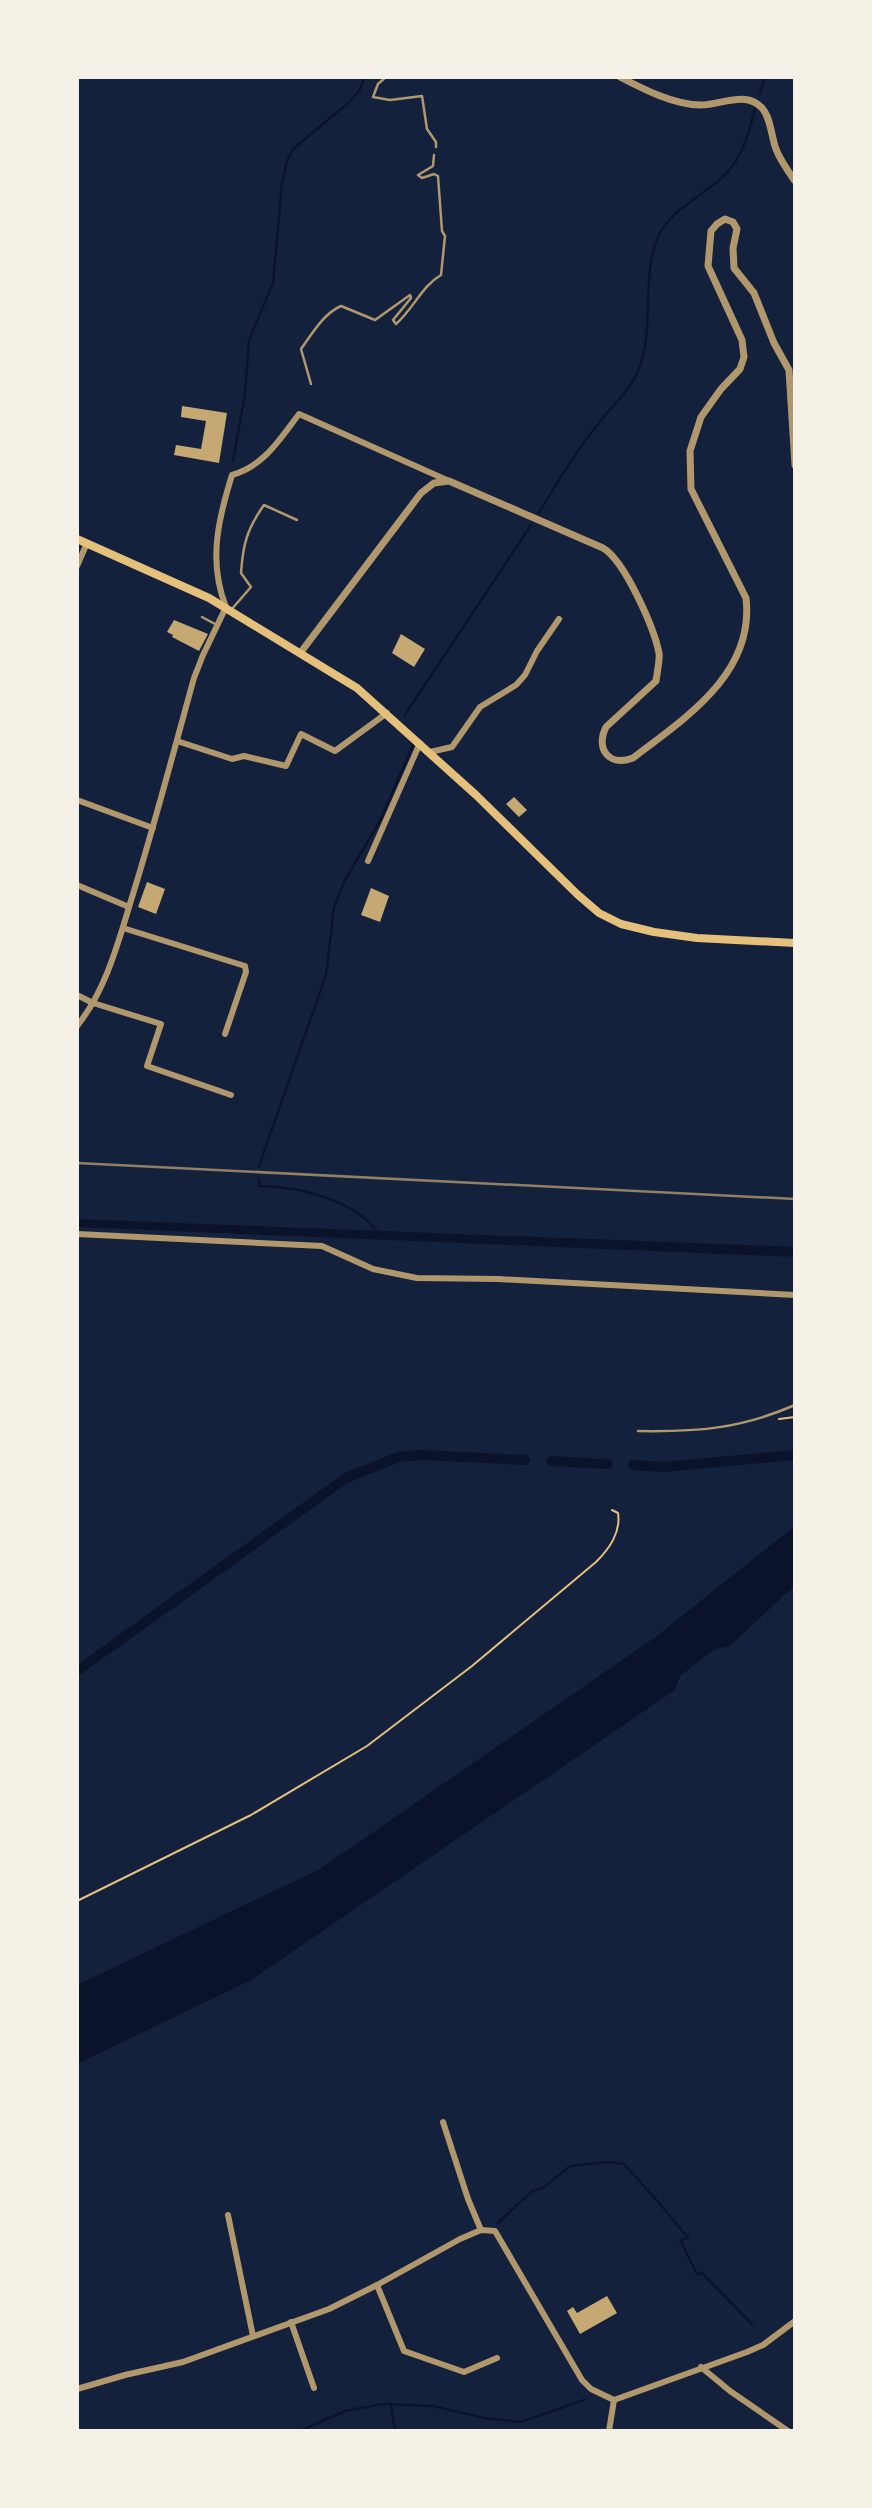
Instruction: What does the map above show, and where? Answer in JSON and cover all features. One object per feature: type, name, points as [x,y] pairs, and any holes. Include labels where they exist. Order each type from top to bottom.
[{"type":"main road","points":[[77,539],[229,609],[357,688],[430,752],[577,894],[610,919],[630,927],[676,936],[795,943]]},
{"type":"street","points":[[620,77],[642,88],[696,105],[715,105],[741,98],[752,101],[764,111],[776,149],[795,181]]},
{"type":"street","points":[[77,1026],[103,983],[123,928],[198,665],[229,609],[219,588],[215,562],[216,539],[232,475],[252,467],[268,454],[299,414],[603,548],[615,559],[631,583],[659,655],[656,681],[606,727],[601,736],[604,752],[609,757],[624,761],[633,758],[712,694],[726,675],[746,628],[746,598],[691,489],[690,451],[701,417],[721,389],[740,369],[744,356],[742,340],[708,266],[711,232],[725,219],[733,222],[737,229],[733,248],[734,268],[754,293],[774,344],[789,370],[795,465]]},
{"type":"street","points":[[301,652],[421,493],[434,482],[449,481]]},
{"type":"street","points":[[77,566],[87,543]]},
{"type":"street","points":[[430,752],[452,747],[480,706],[516,685],[559,619]]},
{"type":"street","points":[[177,741],[232,759],[244,757],[286,766],[301,734],[335,751],[387,713]]},
{"type":"street","points":[[368,861],[420,743]]},
{"type":"street","points":[[77,800],[153,828]]},
{"type":"street","points":[[77,885],[129,907]]},
{"type":"street","points":[[123,928],[246,967],[225,1034]]},
{"type":"street","points":[[77,995],[93,1003],[161,1024],[147,1066],[231,1095]]},
{"type":"street","points":[[77,1234],[322,1247],[373,1269],[417,1278],[498,1279],[795,1295]]},
{"type":"street","points":[[443,2122],[481,2230]]},
{"type":"street","points":[[228,2215],[253,2336]]},
{"type":"street","points":[[77,2389],[183,2362],[329,2309],[481,2230],[495,2231],[582,2380],[591,2389],[614,2400],[763,2344],[795,2321]]},
{"type":"street","points":[[377,2285],[404,2351],[464,2372],[497,2358]]},
{"type":"street","points":[[291,2322],[314,2388]]},
{"type":"street","points":[[701,2367],[730,2391],[788,2431]]},
{"type":"street","points":[[609,2431],[614,2400]]},
{"type":"lane","points":[[386,77],[377,84],[373,97],[390,100],[422,96],[424,119],[436,147]]},
{"type":"lane","points":[[311,384],[302,349],[317,327],[335,309],[341,306],[375,320],[410,295],[411,298],[393,320],[396,324],[410,311],[429,282],[441,275],[445,236],[442,231],[438,176],[434,174],[422,178],[418,174],[433,166],[434,155]]},
{"type":"lane","points":[[229,609],[251,587],[241,573],[243,549],[249,526],[264,505],[297,520]]},
{"type":"lane","points":[[202,617],[218,626]]},
{"type":"lane","points":[[638,1431],[734,1426],[764,1418],[795,1405]]},
{"type":"path","points":[[77,1901],[251,1815],[367,1746],[472,1666],[596,1562],[613,1543],[619,1518],[618,1513],[612,1510]]},
{"type":"water","points":[[77,1219],[795,1247],[795,1257],[77,1227]]},
{"type":"water","points":[[795,1526],[795,1585],[730,1646],[715,1649],[680,1676],[675,1690],[251,1980],[77,2064],[77,1985],[320,1869],[654,1638]]},
{"type":"building","points":[[182,406],[227,413],[219,463],[174,455],[176,445],[201,449],[206,421],[181,417]]},
{"type":"building","points":[[174,620],[208,634],[199,651],[167,632]]},
{"type":"building","points":[[401,634],[425,649],[414,667],[392,653]]},
{"type":"building","points":[[514,797],[527,810],[519,817],[506,804]]},
{"type":"building","points":[[147,882],[165,889],[156,914],[138,907]]},
{"type":"building","points":[[371,888],[389,896],[380,922],[361,915]]},
{"type":"building","points":[[607,2296],[617,2313],[580,2334],[567,2311],[573,2307],[577,2313]]},
{"type":"waterway","points":[[233,461],[245,394],[249,340],[273,283],[282,183],[287,161],[294,148],[347,104],[359,91],[365,77]]},
{"type":"waterway","points":[[760,93],[765,77]]},
{"type":"waterway","points":[[539,513],[574,456],[626,391],[639,369],[646,336],[650,268],[658,237],[673,216],[713,185],[736,162],[749,132],[755,109]]},
{"type":"waterway","points":[[404,716],[531,525]]},
{"type":"waterway","points":[[259,1166],[326,975],[334,907],[345,880],[381,819],[413,745]]},
{"type":"waterway","points":[[259,1179],[259,1186],[308,1192],[341,1204],[368,1222],[378,1233]]},
{"type":"waterway","points":[[77,1671],[346,1478],[399,1457],[422,1455],[525,1460]]},
{"type":"waterway","points":[[633,1465],[663,1467],[795,1455]]},
{"type":"waterway","points":[[551,1461],[608,1464]]},
{"type":"waterway","points":[[498,2223],[532,2191],[543,2188],[570,2166],[608,2162],[624,2164],[688,2238],[680,2240],[697,2274],[702,2273],[752,2324]]},
{"type":"waterway","points":[[300,2431],[345,2411],[382,2404],[433,2406],[484,2418],[521,2422],[584,2400]]},
{"type":"waterway","points":[[391,2404],[395,2431]]},
{"type":"railway","points":[[77,1163],[795,1199]]}]
